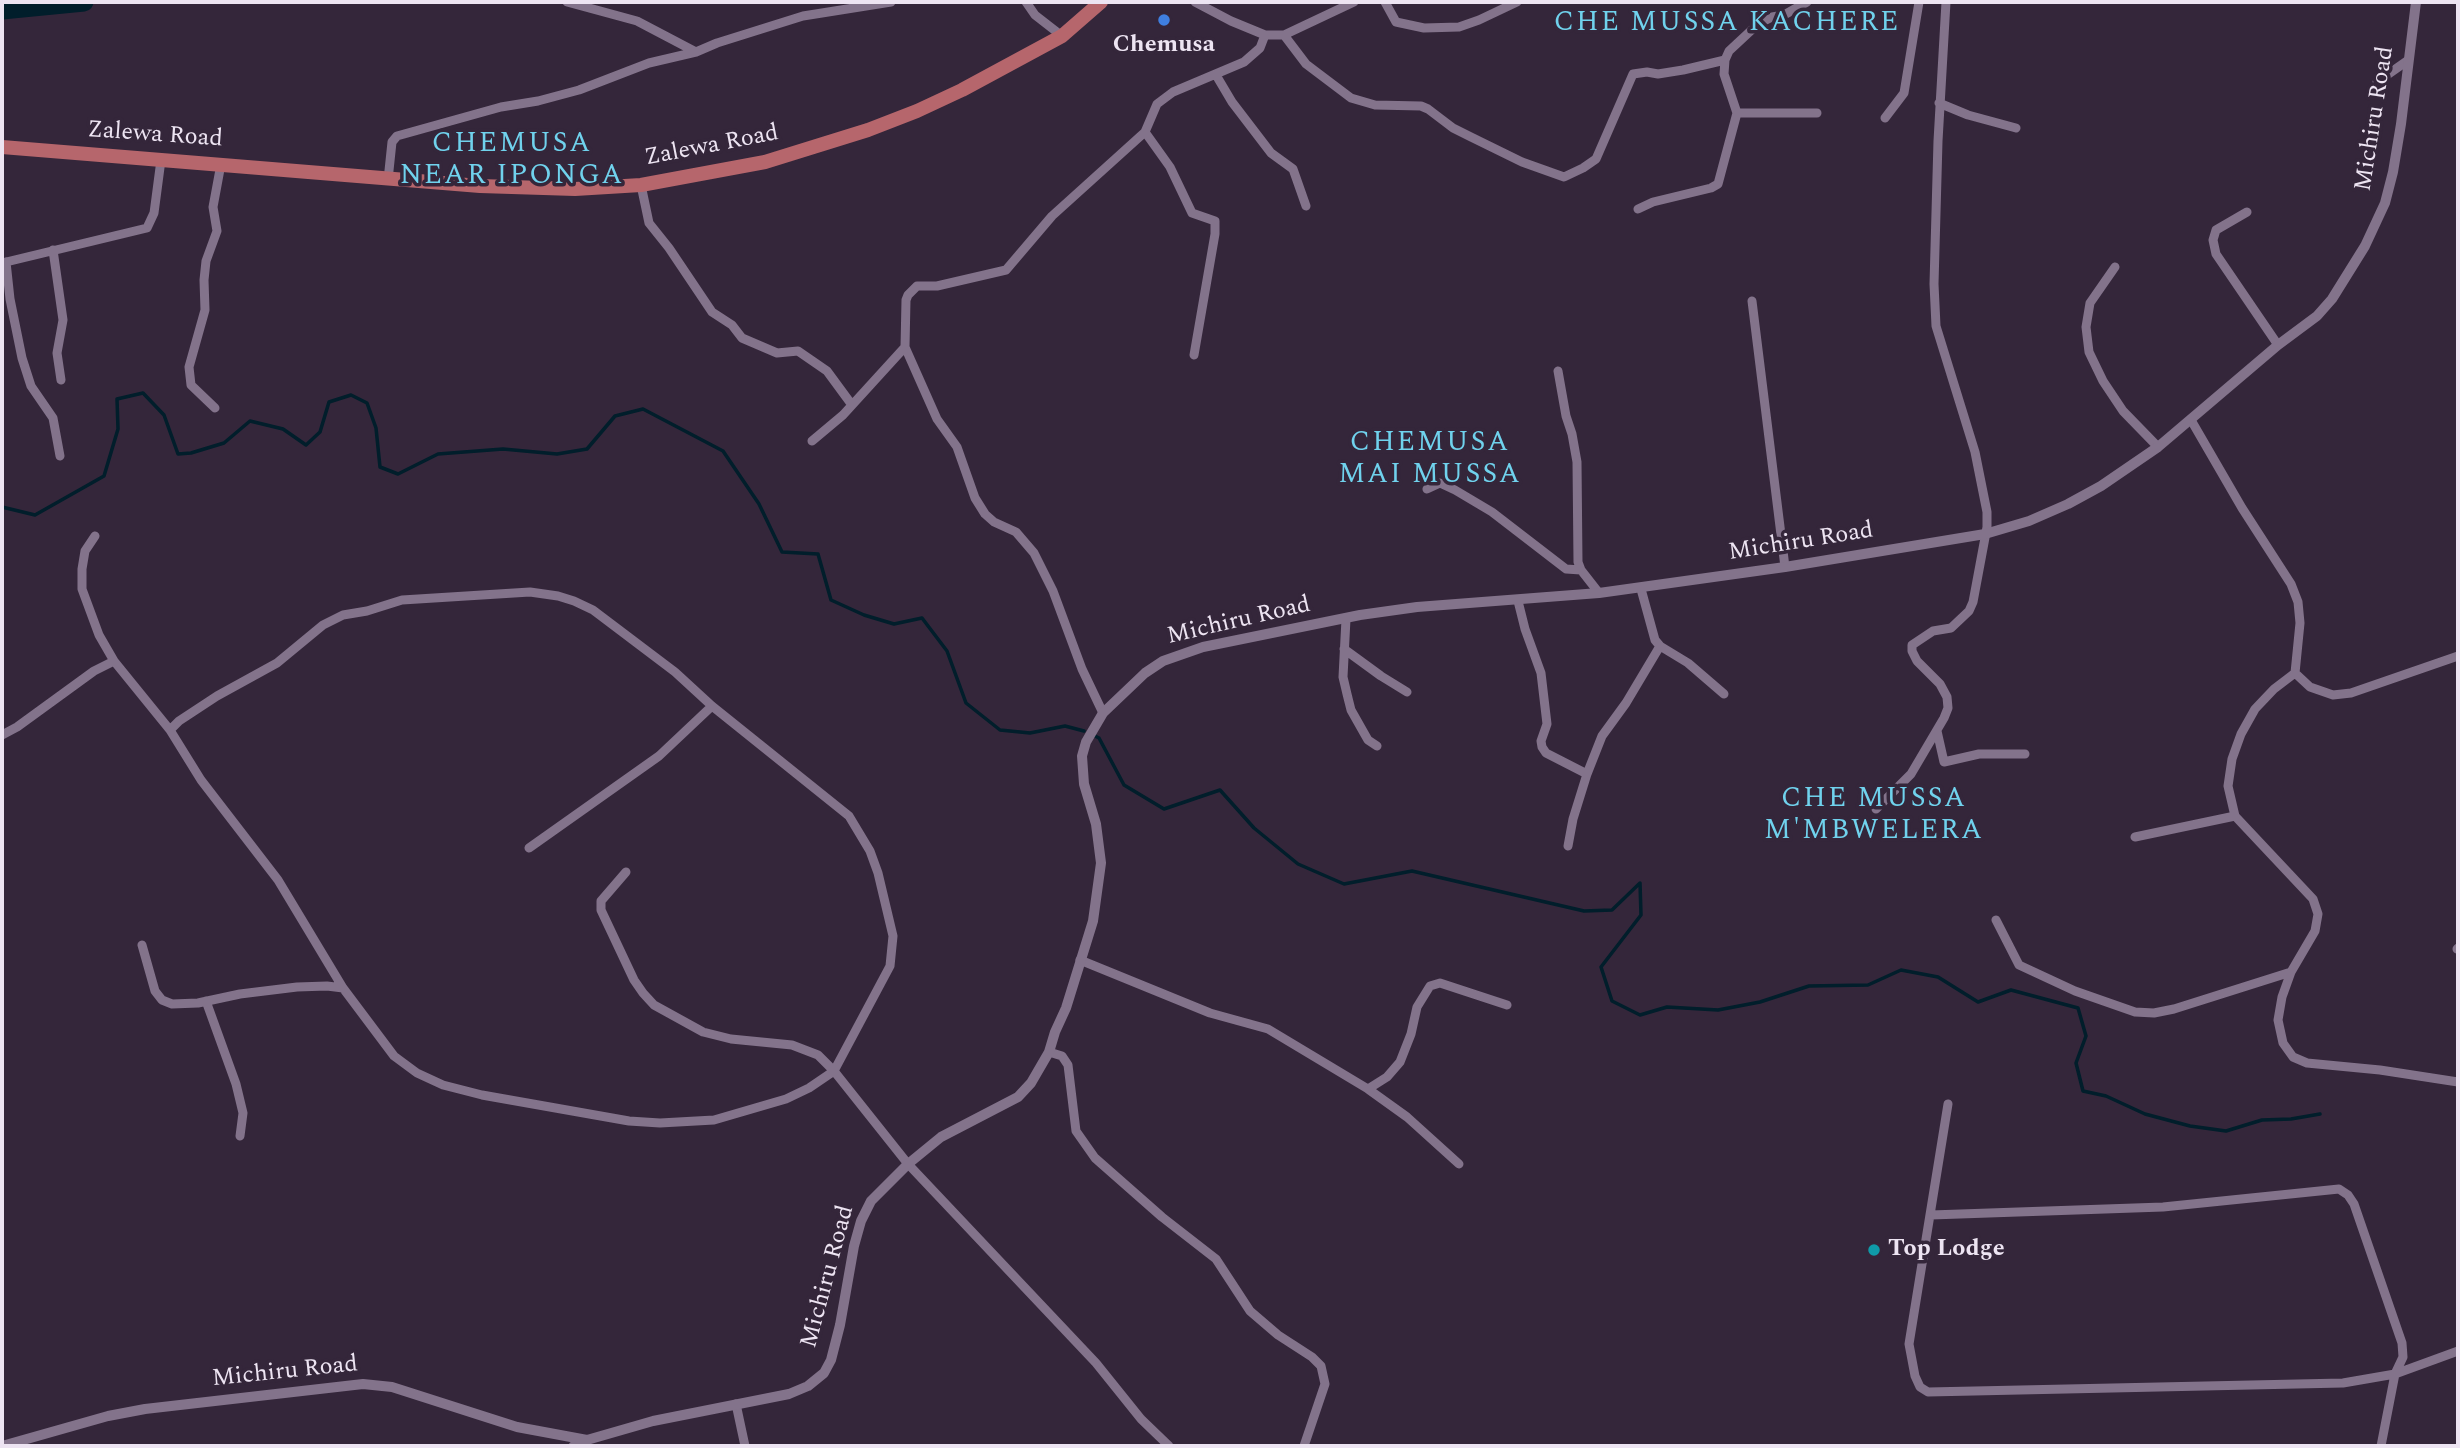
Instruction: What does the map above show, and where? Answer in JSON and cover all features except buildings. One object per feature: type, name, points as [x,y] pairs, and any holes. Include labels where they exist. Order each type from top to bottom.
[{"type":"highway","name":"Zalewa Road","points":[[2,147],[388,180],[575,190],[641,185],[765,162],[868,130],[962,90],[1062,36],[1101,2]]},
{"type":"street","points":[[567,2],[636,21],[696,52]]},
{"type":"street","points":[[388,180],[392,142],[397,136],[501,107],[550,98],[649,63],[696,52],[803,16],[891,2]]},
{"type":"street","points":[[1026,2],[1035,15],[1062,36]]},
{"type":"street","points":[[1195,2],[1231,21],[1265,34],[1284,35],[1354,2]]},
{"type":"street","points":[[1385,2],[1396,22],[1423,28],[1459,27],[1517,2]]},
{"type":"street","points":[[1638,209],[1653,202],[1718,184],[1737,113],[1725,82],[1725,60],[1729,51],[1752,28],[1807,2]]},
{"type":"street","points":[[1885,118],[1904,93],[1919,2]]},
{"type":"street","points":[[1876,809],[1911,774],[1948,708],[1947,697],[1940,684],[1917,661],[1912,645],[1933,631],[1951,628],[1969,611],[1973,602],[1987,512],[1975,452],[1936,326],[1934,272],[1946,2]]},
{"type":"street","name":"Michiru Road","points":[[2,1446],[121,1413],[363,1384],[392,1387],[517,1427],[587,1440],[653,1421],[799,1390],[815,1381],[824,1373],[831,1360],[854,1245],[871,1201],[908,1164],[941,1137],[1018,1097],[1031,1083],[1049,1052],[1066,1008],[1093,921],[1102,852],[1084,784],[1082,757],[1086,742],[1102,713],[1145,673],[1163,661],[1185,652],[1268,632],[1417,607],[1518,601],[1641,589],[1785,567],[1985,534],[2029,521],[2068,504],[2101,486],[2158,447],[2278,345],[2317,316],[2332,299],[2354,266],[2385,203],[2393,172],[2416,2]]},
{"type":"street","points":[[1102,713],[1082,669],[1053,591],[1034,553],[1021,537],[994,522],[980,507],[957,447],[937,419],[905,347],[906,300],[917,286],[937,286],[1006,270],[1052,216],[1145,132],[1153,111],[1163,99],[1173,92],[1244,62],[1260,48],[1265,34]]},
{"type":"street","points":[[1284,35],[1306,64],[1334,88],[1351,98],[1375,105],[1421,106],[1471,137],[1522,162],[1564,177],[1596,159],[1633,74],[1658,74],[1725,60]]},
{"type":"street","points":[[2377,82],[2407,61]]},
{"type":"street","points":[[1216,75],[1232,102],[1271,153],[1293,169],[1306,206]]},
{"type":"street","points":[[1940,103],[1968,115],[2017,128]]},
{"type":"street","points":[[1737,113],[1817,113]]},
{"type":"street","points":[[1145,132],[1170,167],[1192,213],[1215,221],[1194,355]]},
{"type":"street","points":[[60,456],[53,418],[32,386],[22,358],[4,263],[147,229],[154,214],[161,160]]},
{"type":"street","points":[[215,408],[191,385],[189,368],[205,310],[206,261],[217,232],[213,207],[220,164]]},
{"type":"street","points":[[641,185],[649,223],[712,312],[732,325],[741,338],[777,353],[798,351],[827,371],[852,405]]},
{"type":"street","points":[[2247,212],[2216,230],[2213,240],[2216,254],[2278,345]]},
{"type":"street","points":[[53,250],[62,320],[57,353],[61,380]]},
{"type":"street","points":[[2115,267],[2090,303],[2086,327],[2089,352],[2103,381],[2123,411],[2158,447]]},
{"type":"street","points":[[1752,301],[1785,567]]},
{"type":"street","points":[[812,440],[852,405],[905,347]]},
{"type":"street","points":[[1558,371],[1577,462],[1578,562],[1599,593]]},
{"type":"street","points":[[2191,420],[2242,508],[2291,584],[2298,602],[2300,623],[2295,673],[2274,689],[2255,709],[2241,734],[2232,759],[2228,786],[2235,816],[2313,899],[2318,914],[2315,931],[2291,972],[2277,1020],[2283,1043],[2293,1057],[2307,1063],[2380,1070],[2458,1082]]},
{"type":"street","points":[[1427,489],[1440,483],[1455,490],[1531,540],[1566,569],[1581,570]]},
{"type":"street","points":[[95,536],[85,551],[82,589],[99,635],[114,661],[170,730],[201,780],[278,880],[343,988],[394,1056],[416,1073],[443,1085],[482,1095],[629,1121],[690,1123],[727,1117],[786,1099],[834,1071],[890,966],[893,936],[878,873],[870,851],[849,816],[675,673],[593,610],[558,596],[530,592],[402,600],[331,619],[277,663],[217,695],[170,730]]},
{"type":"street","points":[[1641,589],[1652,633],[1660,646],[1688,663],[1724,694]]},
{"type":"street","points":[[1518,601],[1524,629],[1541,673],[1547,724],[1541,741],[1542,747],[1546,753],[1587,774]]},
{"type":"street","points":[[1346,619],[1343,677],[1351,710],[1368,740],[1377,746]]},
{"type":"street","points":[[1568,846],[1573,819],[1602,736],[1626,703],[1660,646]]},
{"type":"street","points":[[1344,649],[1407,692]]},
{"type":"street","points":[[2295,673],[2310,687],[2333,695],[2351,693],[2389,682],[2458,656]]},
{"type":"street","points":[[2,735],[94,671],[114,661]]},
{"type":"street","points":[[529,848],[659,756],[712,706]]},
{"type":"street","points":[[1937,731],[1944,762],[1979,754],[2025,754]]},
{"type":"street","points":[[2135,837],[2235,816]]},
{"type":"street","points":[[626,872],[601,901],[601,910],[634,980],[654,1005],[703,1032],[731,1039],[792,1045],[818,1055],[834,1071],[908,1164],[1096,1363],[1141,1419],[1169,1446]]},
{"type":"street","points":[[1996,920],[2019,965],[2075,991],[2135,1012],[2154,1013],[2174,1009],[2291,972]]},
{"type":"street","points":[[142,945],[155,991],[162,1000],[183,1005],[240,993],[298,987],[343,988]]},
{"type":"street","points":[[1080,960],[1210,1013],[1241,1019],[1268,1029],[1368,1089],[1407,1117],[1459,1164]]},
{"type":"street","points":[[1368,1089],[1387,1077],[1400,1062],[1411,1034],[1417,1007],[1430,986],[1440,983],[1507,1005]]},
{"type":"street","points":[[206,1001],[236,1084],[243,1113],[240,1136]]},
{"type":"street","points":[[1049,1052],[1062,1056],[1068,1065],[1076,1131],[1095,1158],[1162,1217],[1216,1259],[1250,1311],[1321,1366],[1325,1384],[1304,1446]]},
{"type":"street","points":[[1948,1104],[1909,1344],[1915,1376],[1920,1387],[1928,1392],[2343,1383],[2395,1374],[2458,1350]]},
{"type":"street","points":[[1931,1215],[2162,1208],[2339,1189],[2348,1195],[2354,1204],[2402,1343],[2403,1357],[2395,1374],[2381,1446]]},
{"type":"street","points":[[736,1405],[745,1446]]},
{"type":"street","points":[[573,1446],[587,1440]]},
{"type":"waterway","points":[[2,10],[84,2]]},
{"type":"waterway","points":[[2,507],[35,515],[104,476],[118,429],[117,399],[143,393],[164,415],[178,454],[224,443],[250,421],[283,429],[306,445],[320,432],[329,402],[351,395],[367,403],[376,428],[380,467],[398,474],[438,454],[503,449],[557,454],[587,449],[615,416],[643,409],[723,451],[759,504],[782,552],[818,554],[831,600],[864,615],[894,624],[922,618],[947,651],[966,703],[1000,730],[1030,733],[1065,726],[1084,731]]},
{"type":"waterway","points":[[1093,735],[1099,738],[1124,785],[1164,809],[1220,790],[1254,828],[1298,864],[1344,884],[1412,871],[1584,911],[1612,910],[1640,883],[1641,915],[1601,967],[1612,1001],[1640,1015],[1667,1007],[1718,1010],[1760,1002],[1809,986],[1868,985],[1901,970],[1938,977],[1978,1002],[2011,990],[2078,1008],[2086,1036],[2076,1063],[2083,1091],[2106,1096],[2145,1114],[2190,1126],[2226,1131],[2262,1120],[2320,1114]]},
{"type":"place","name":"Chemusa","points":[[1164,20]]},
{"type":"place","name":"Top Lodge","points":[[1874,1250]]},
{"type":"district","name":"CHE MUSSA KACHERE","points":[[1727,25]]},
{"type":"district","name":"CHEMUSA NEAR IPONGA","points":[[512,162]]},
{"type":"district","name":"CHEMUSA MAI MUSSA","points":[[1430,461]]},
{"type":"district","name":"CHE MUSSA M'MBWELERA","points":[[1874,817]]}]
